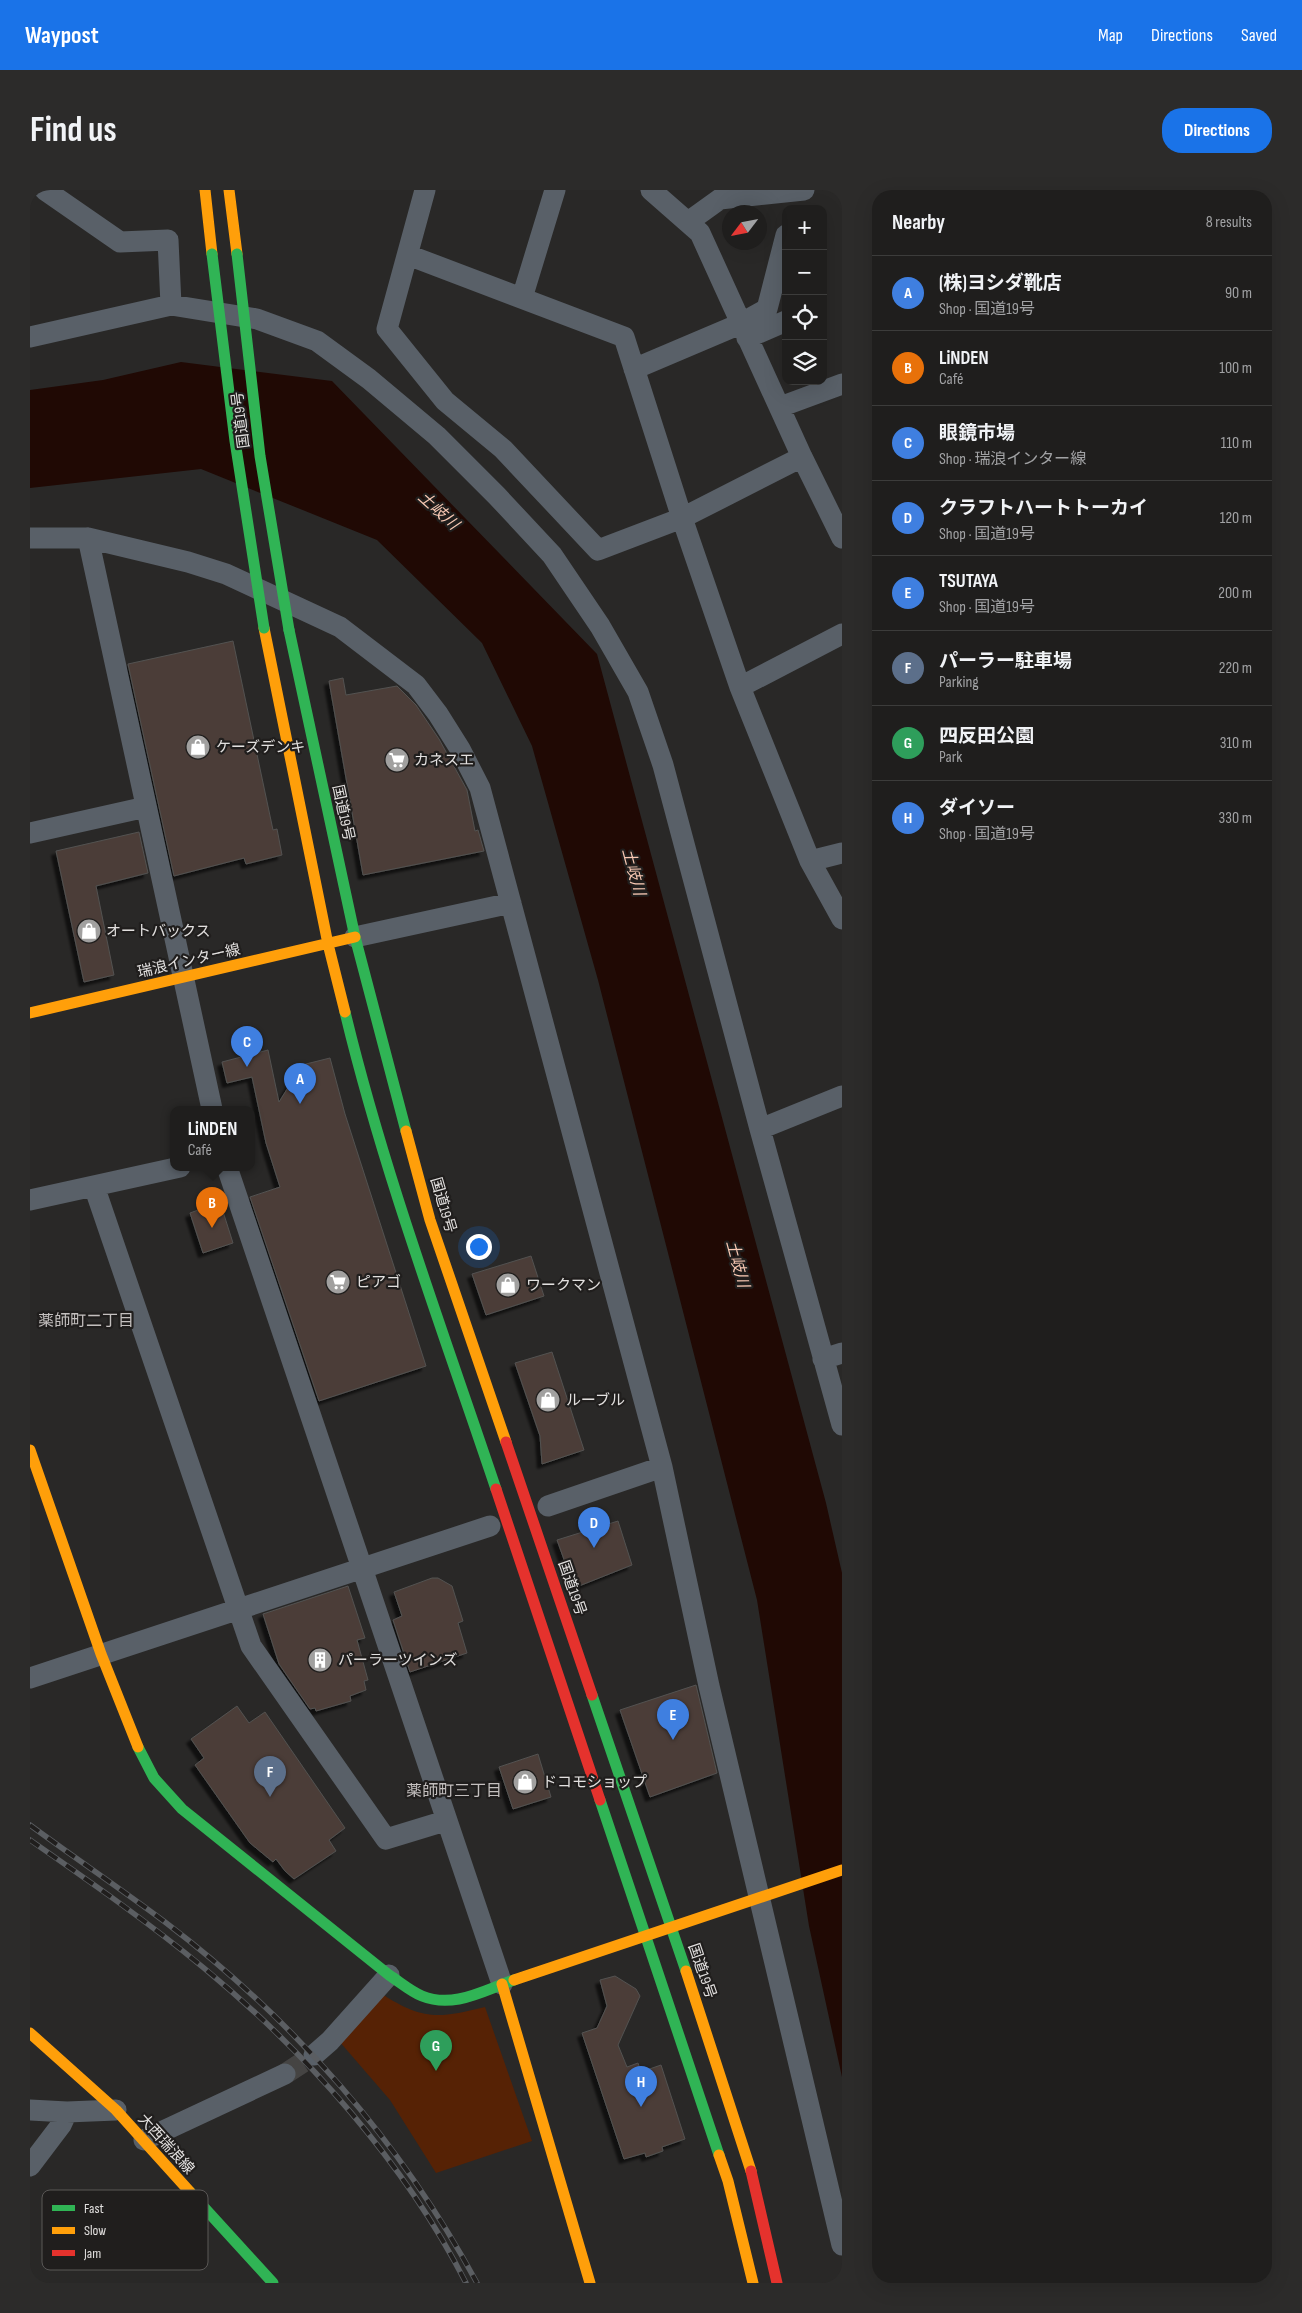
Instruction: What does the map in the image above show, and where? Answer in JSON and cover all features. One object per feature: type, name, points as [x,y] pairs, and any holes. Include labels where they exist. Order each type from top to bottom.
[{"type":"main road","name":"国道19号","points":[[206,190],[235,441],[264,628],[328,944],[356,1059],[394,1184],[728,2181],[752,2283]]},
{"type":"main road","name":"国道19号","points":[[229,190],[260,456],[289,630],[355,937],[430,1220],[671,1927],[751,2172],[777,2283]]},
{"type":"main road","name":"瑞浪インター線","points":[[30,1013],[355,937]]},
{"type":"main road","points":[[30,1450],[101,1654],[134,1740],[154,1778],[182,1809],[389,1975],[423,1996],[441,2000],[467,1999],[502,1984],[842,1870]]},
{"type":"main road","points":[[502,1984],[590,2283]]},
{"type":"main road","name":"大西瑞浪線","points":[[30,2032],[116,2110],[189,2190]]},
{"type":"main road","name":"大西瑞浪線","points":[[208,2211],[273,2283]]},
{"type":"street","points":[[45,190],[120,242],[168,240],[171,305]]},
{"type":"street","points":[[425,190],[387,329],[445,401],[503,449],[598,550],[682,518],[802,457]]},
{"type":"street","points":[[522,298],[555,190]]},
{"type":"street","points":[[651,190],[700,233],[802,457],[842,538]]},
{"type":"street","points":[[794,205],[797,190]]},
{"type":"street","points":[[688,222],[720,199],[804,190]]},
{"type":"street","points":[[744,331],[767,309],[782,250]]},
{"type":"street","points":[[408,255],[624,337],[682,518],[740,687],[810,861],[842,919]]},
{"type":"street","points":[[30,337],[171,305],[257,319],[317,341],[369,379],[437,436],[552,555],[600,626],[638,692],[663,765],[760,1129],[833,1356],[842,1425]]},
{"type":"street","points":[[634,369],[744,331],[782,322]]},
{"type":"street","points":[[780,407],[842,384]]},
{"type":"street","points":[[30,538],[88,538],[148,551],[226,574],[340,627],[416,685],[438,714],[460,749],[480,788],[662,1467],[709,1686],[762,1897],[842,2245]]},
{"type":"street","points":[[88,538],[211,1106]]},
{"type":"street","points":[[740,687],[842,634]]},
{"type":"street","points":[[30,833],[146,806]]},
{"type":"street","points":[[810,861],[842,853]]},
{"type":"street","points":[[355,937],[511,903]]},
{"type":"street","points":[[760,1129],[842,1096]]},
{"type":"street","points":[[30,1200],[170,1169]]},
{"type":"street","points":[[227,1171],[362,1568],[445,1821],[502,1984]]},
{"type":"street","points":[[94,1186],[236,1608],[251,1646],[386,1839],[445,1821]]},
{"type":"street","points":[[548,1506],[662,1467]]},
{"type":"street","points":[[30,1678],[236,1608],[490,1526]]},
{"type":"street","points":[[314,2055],[330,2041],[389,1975]]},
{"type":"street","points":[[144,2140],[285,2074]]},
{"type":"street","points":[[30,2110],[68,2112],[116,2110]]},
{"type":"street","points":[[30,2166],[61,2125],[68,2112]]},
{"type":"shaded area","points":[[380,1993],[408,2008],[430,2015],[454,2014],[485,2007],[532,2141],[436,2173],[390,2100],[339,2041]]},
{"type":"water","name":"土岐川","points":[[181,362],[332,381],[597,654],[826,1503],[842,1573],[842,2077],[809,1926],[757,1600],[598,980],[532,746],[482,643],[377,540],[201,469],[30,488],[30,390],[103,380]]},
{"type":"building","name":"ケーズデンキ","points":[[233,641],[273,830],[277,829],[282,855],[246,864],[244,858],[174,876],[128,664]]},
{"type":"building","name":"カネスエ","points":[[343,678],[346,695],[397,686],[416,705],[439,739],[467,790],[475,831],[478,830],[484,851],[363,875],[329,681]]},
{"type":"building","name":"オートバックス","points":[[139,832],[148,873],[96,886],[114,975],[84,982],[56,851]]},
{"type":"building","name":"ピアゴ","points":[[268,1050],[279,1102],[302,1065],[330,1058],[345,1114],[426,1366],[319,1401],[250,1197],[280,1187],[266,1143],[252,1077],[227,1083],[222,1062]]},
{"type":"building","points":[[220,1202],[233,1243],[203,1253],[190,1213]]},
{"type":"building","name":"ワークマン","points":[[531,1256],[544,1296],[486,1315],[472,1274]]},
{"type":"building","name":"ルーブル","points":[[552,1352],[584,1450],[542,1464],[540,1436],[515,1363]]},
{"type":"building","points":[[618,1521],[632,1565],[579,1586],[576,1578],[571,1579],[557,1540]]},
{"type":"building","points":[[432,1578],[438,1578],[452,1586],[463,1621],[458,1623],[467,1653],[410,1672],[393,1620],[402,1616],[394,1592]]},
{"type":"building","name":"パーラーツインズ","points":[[348,1586],[365,1638],[357,1640],[368,1680],[364,1681],[366,1690],[350,1696],[351,1701],[316,1711],[315,1708],[310,1709],[279,1664],[263,1614]]},
{"type":"building","points":[[696,1685],[717,1773],[650,1797],[620,1710]]},
{"type":"building","points":[[237,1706],[249,1723],[265,1712],[345,1828],[329,1840],[336,1851],[294,1879],[276,1859],[273,1862],[250,1843],[195,1765],[204,1758],[191,1739]]},
{"type":"building","name":"ドコモショップ","points":[[538,1754],[551,1797],[513,1809],[499,1767]]},
{"type":"building","points":[[615,1976],[636,1989],[640,1996],[618,2045],[627,2067],[638,2063],[641,2072],[661,2065],[685,2139],[662,2147],[663,2151],[646,2157],[645,2153],[624,2159],[582,2033],[597,2028],[607,2006],[600,1980]]},
{"type":"tunnel","points":[[285,2074],[314,2055]]},
{"type":"railway","points":[[30,1825],[165,1922],[212,1960],[300,2042],[341,2086],[379,2132],[447,2231],[477,2283]]},
{"type":"railway","points":[[30,1840],[183,1951],[280,2036],[351,2112],[383,2153],[414,2195],[466,2283]]},
{"type":"traffic: fast","points":[[212,254],[235,441],[264,628]]},
{"type":"traffic: fast","points":[[237,254],[260,456],[289,630]]},
{"type":"traffic: fast","points":[[289,630],[355,937],[406,1131]]},
{"type":"traffic: fast","points":[[345,1012],[396,1192],[496,1489]]},
{"type":"traffic: fast","points":[[592,1695],[686,1971]]},
{"type":"traffic: fast","points":[[138,1747],[154,1778],[182,1809],[389,1975],[413,1992],[434,1999],[457,1999],[469,1997],[514,1980]]},
{"type":"traffic: fast","points":[[600,1800],[719,2155]]},
{"type":"traffic: fast","points":[[208,2212],[273,2283]]},
{"type":"traffic: slow","points":[[205,190],[212,254]]},
{"type":"traffic: slow","points":[[229,190],[237,254]]},
{"type":"traffic: slow","points":[[264,628],[328,944],[345,1012]]},
{"type":"traffic: slow","points":[[30,1013],[355,937]]},
{"type":"traffic: slow","points":[[406,1131],[430,1220],[506,1442]]},
{"type":"traffic: slow","points":[[30,1450],[101,1654],[138,1747]]},
{"type":"traffic: slow","points":[[514,1980],[842,1870]]},
{"type":"traffic: slow","points":[[686,1971],[751,2171]]},
{"type":"traffic: slow","points":[[502,1984],[590,2283]]},
{"type":"traffic: slow","points":[[30,2033],[116,2110],[188,2190]]},
{"type":"traffic: slow","points":[[719,2155],[728,2181],[753,2283]]},
{"type":"traffic: jam","points":[[506,1442],[592,1695]]},
{"type":"traffic: jam","points":[[496,1489],[600,1800]]},
{"type":"traffic: jam","points":[[751,2171],[777,2283]]},
{"type":"place","name":"ケーズデンキ","points":[[198,747]]},
{"type":"place","name":"カネスエ","points":[[397,760]]},
{"type":"place","name":"オートバックス","points":[[89,931]]},
{"type":"place","name":"眼鏡市場","points":[[247,1067]]},
{"type":"place","name":"(株)ヨシダ靴店","points":[[300,1104]]},
{"type":"place","name":"LiNDEN","points":[[212,1228]]},
{"type":"place","name":"ピアゴ","points":[[338,1282]]},
{"type":"place","name":"ワークマン","points":[[508,1285]]},
{"type":"place","name":"ルーブル","points":[[548,1400]]},
{"type":"place","name":"クラフトハートトーカイ","points":[[594,1548]]},
{"type":"place","name":"パーラーツインズ","points":[[320,1660]]},
{"type":"place","name":"TSUTAYA","points":[[673,1740]]},
{"type":"place","name":"ドコモショップ","points":[[525,1782]]},
{"type":"place","name":"パーラー駐車場","points":[[270,1797]]},
{"type":"place","name":"四反田公園","points":[[436,2071]]},
{"type":"place","name":"ダイソー","points":[[641,2107]]},
{"type":"district","name":"薬師町二丁目","points":[[86,1321]]},
{"type":"district","name":"薬師町三丁目","points":[[454,1791]]}]
